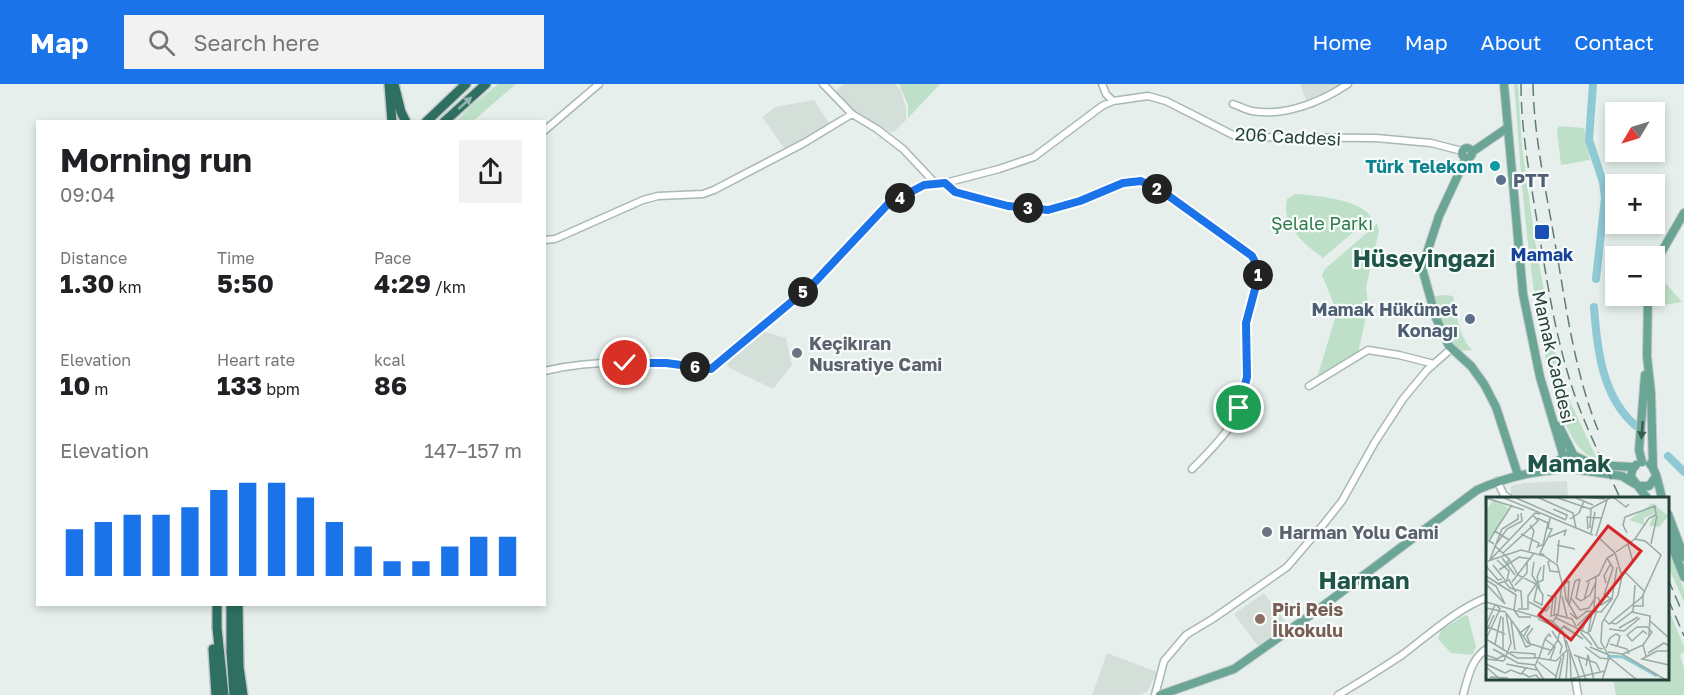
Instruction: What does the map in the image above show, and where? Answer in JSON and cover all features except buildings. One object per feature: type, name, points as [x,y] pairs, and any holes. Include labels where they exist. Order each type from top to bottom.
[{"type":"highway","points":[[389,84],[392,120]]},
{"type":"highway","points":[[394,84],[405,120]]},
{"type":"highway","points":[[428,120],[466,84]]},
{"type":"highway","points":[[446,120],[486,84]]},
{"type":"highway","points":[[212,606],[216,695]]},
{"type":"highway","points":[[217,606],[224,695]]},
{"type":"highway","points":[[231,606],[234,695]]},
{"type":"highway","points":[[238,606],[239,666],[243,695]]},
{"type":"main road","name":"Mamak Caddesi","points":[[1506,84],[1507,128],[1527,316],[1540,376],[1563,458]]},
{"type":"main road","name":"Mamak Caddesi","points":[[1506,84],[1533,326],[1556,416],[1574,455]]},
{"type":"main road","points":[[1507,128],[1467,154],[1439,216],[1422,268],[1436,318],[1452,348],[1484,384],[1496,407],[1518,475]]},
{"type":"main road","points":[[1665,246],[1684,213]]},
{"type":"main road","points":[[1642,462],[1640,450],[1647,356],[1648,306]]},
{"type":"main road","points":[[1647,356],[1651,393],[1653,467],[1662,497]]},
{"type":"main road","points":[[1539,470],[1569,454],[1594,465],[1633,467],[1642,462],[1653,467]]},
{"type":"main road","points":[[1572,469],[1578,463],[1574,455]]},
{"type":"main road","points":[[1563,458],[1564,466],[1572,469]]},
{"type":"main road","points":[[1633,467],[1631,477],[1646,497]]},
{"type":"main road","points":[[1160,695],[1234,669],[1319,609],[1435,519],[1477,490],[1497,481],[1539,470],[1572,469],[1622,476],[1637,485],[1649,486],[1655,478]]},
{"type":"main road","points":[[1669,517],[1684,557]]},
{"type":"main road","points":[[1669,539],[1684,577]]},
{"type":"street","points":[[546,129],[598,84]]},
{"type":"street","points":[[823,84],[852,114],[903,148],[936,184]]},
{"type":"street","points":[[1102,84],[1106,94],[1113,101]]},
{"type":"street","points":[[1233,104],[1251,111],[1283,112],[1300,107],[1348,84]]},
{"type":"street","name":"206 Caddesi","points":[[546,371],[564,367],[625,363],[666,363],[711,369],[814,283],[888,204],[924,185],[945,183],[1034,157],[1101,106],[1113,101],[1148,96],[1237,137],[1376,138],[1431,143],[1467,154]]},
{"type":"street","points":[[546,240],[555,239],[643,200],[658,196],[703,194],[714,190],[804,143],[852,114]]},
{"type":"street","points":[[945,183],[955,192],[981,199],[1008,206],[1048,210],[1080,201],[1123,183],[1141,181],[1166,194],[1252,256],[1258,268],[1258,278],[1246,323],[1247,377],[1239,408],[1230,429],[1222,440],[1192,469]]},
{"type":"street","points":[[1155,695],[1164,662],[1186,635],[1287,567],[1323,525],[1342,501],[1402,399],[1452,348]]},
{"type":"street","points":[[1309,386],[1368,350],[1434,364]]},
{"type":"street","points":[[1497,481],[1507,497]]},
{"type":"street","points":[[1338,695],[1378,671],[1444,620],[1486,598]]},
{"type":"street","points":[[1463,695],[1473,664],[1486,649]]},
{"type":"street","points":[[1575,680],[1578,695]]},
{"type":"shaded area","points":[[843,84],[896,84],[901,91],[906,108],[906,120],[895,131],[890,132],[847,106],[835,92]]},
{"type":"shaded area","points":[[1300,84],[1341,84],[1306,100]]},
{"type":"shaded area","points":[[814,100],[829,123],[801,141],[784,148],[762,117],[775,107]]},
{"type":"shaded area","points":[[762,331],[786,338],[792,365],[773,389],[730,368],[725,363]]},
{"type":"shaded area","points":[[1567,481],[1568,497],[1511,496],[1511,486],[1524,483]]},
{"type":"shaded area","name":"Piri Reis İlkokulu","points":[[1264,593],[1287,624],[1258,646],[1234,614]]},
{"type":"shaded area","points":[[1107,653],[1157,672],[1147,692],[1139,695],[1092,695]]},
{"type":"green space","points":[[498,84],[516,84],[474,120],[458,120]]},
{"type":"green space","points":[[899,84],[940,84],[908,118],[908,105]]},
{"type":"green space","points":[[1514,84],[1518,84],[1522,147],[1535,241],[1557,363],[1567,395],[1597,459],[1575,442],[1558,404],[1544,351],[1526,225]]},
{"type":"green space","points":[[1559,126],[1584,128],[1590,160],[1561,165],[1557,130]]},
{"type":"green space","name":"Şelale Parkı","points":[[1295,194],[1347,202],[1365,211],[1371,217],[1323,258],[1301,240],[1290,226],[1286,209],[1287,199]]},
{"type":"green space","points":[[1377,224],[1379,231],[1366,287],[1368,304],[1358,353],[1317,378],[1337,312],[1322,275],[1325,269]]},
{"type":"green space","points":[[1665,282],[1682,302],[1665,305]]},
{"type":"green space","points":[[1435,296],[1453,296],[1461,331],[1472,350],[1459,351],[1443,325]]},
{"type":"green space","points":[[1669,549],[1684,590],[1684,602],[1669,568]]},
{"type":"green space","points":[[1669,610],[1684,646],[1684,652],[1680,655],[1684,668],[1684,695],[1616,695],[1613,680],[1669,680]]},
{"type":"green space","points":[[1465,615],[1468,616],[1476,647],[1472,655],[1451,653],[1438,639],[1441,630]]},
{"type":"waterway","points":[[1593,84],[1589,140],[1603,182],[1605,198],[1596,279]]},
{"type":"waterway","points":[[1594,307],[1603,371],[1616,401],[1636,426]]},
{"type":"waterway","points":[[1668,456],[1684,472]]},
{"type":"railway","points":[[1521,84],[1522,117],[1528,166],[1547,281],[1561,347],[1583,418],[1620,497]]},
{"type":"railway","points":[[1533,84],[1538,144],[1567,314],[1583,385],[1598,430]]},
{"type":"railway","points":[[1669,581],[1680,607]]},
{"type":"railway","points":[[1669,601],[1684,636]]},
{"type":"place","name":"Türk Telekom","points":[[1495,166]]},
{"type":"place","name":"PTT","points":[[1501,180]]},
{"type":"place","name":"Mamak","points":[[1542,232]]},
{"type":"place","name":"Mamak Hükümet Konağı","points":[[1470,319]]},
{"type":"place","name":"Keçikıran Nusratiye Cami","points":[[797,353]]},
{"type":"place","name":"Harman Yolu Cami","points":[[1267,532]]},
{"type":"place","name":"Piri Reis İlkokulu","points":[[1260,619]]},
{"type":"district","name":"Hüseyingazi","points":[[1424,257]]},
{"type":"district","name":"Mamak","points":[[1569,462]]},
{"type":"district","name":"Harman","points":[[1364,579]]},
{"type":"route","points":[[625,363],[666,363],[711,369],[814,283],[888,204],[924,185],[945,183],[955,192],[981,199],[1008,206],[1048,210],[1080,201],[1123,183],[1141,181],[1166,194],[1252,256],[1258,268],[1258,278],[1245,330],[1247,377],[1239,408]]}]
